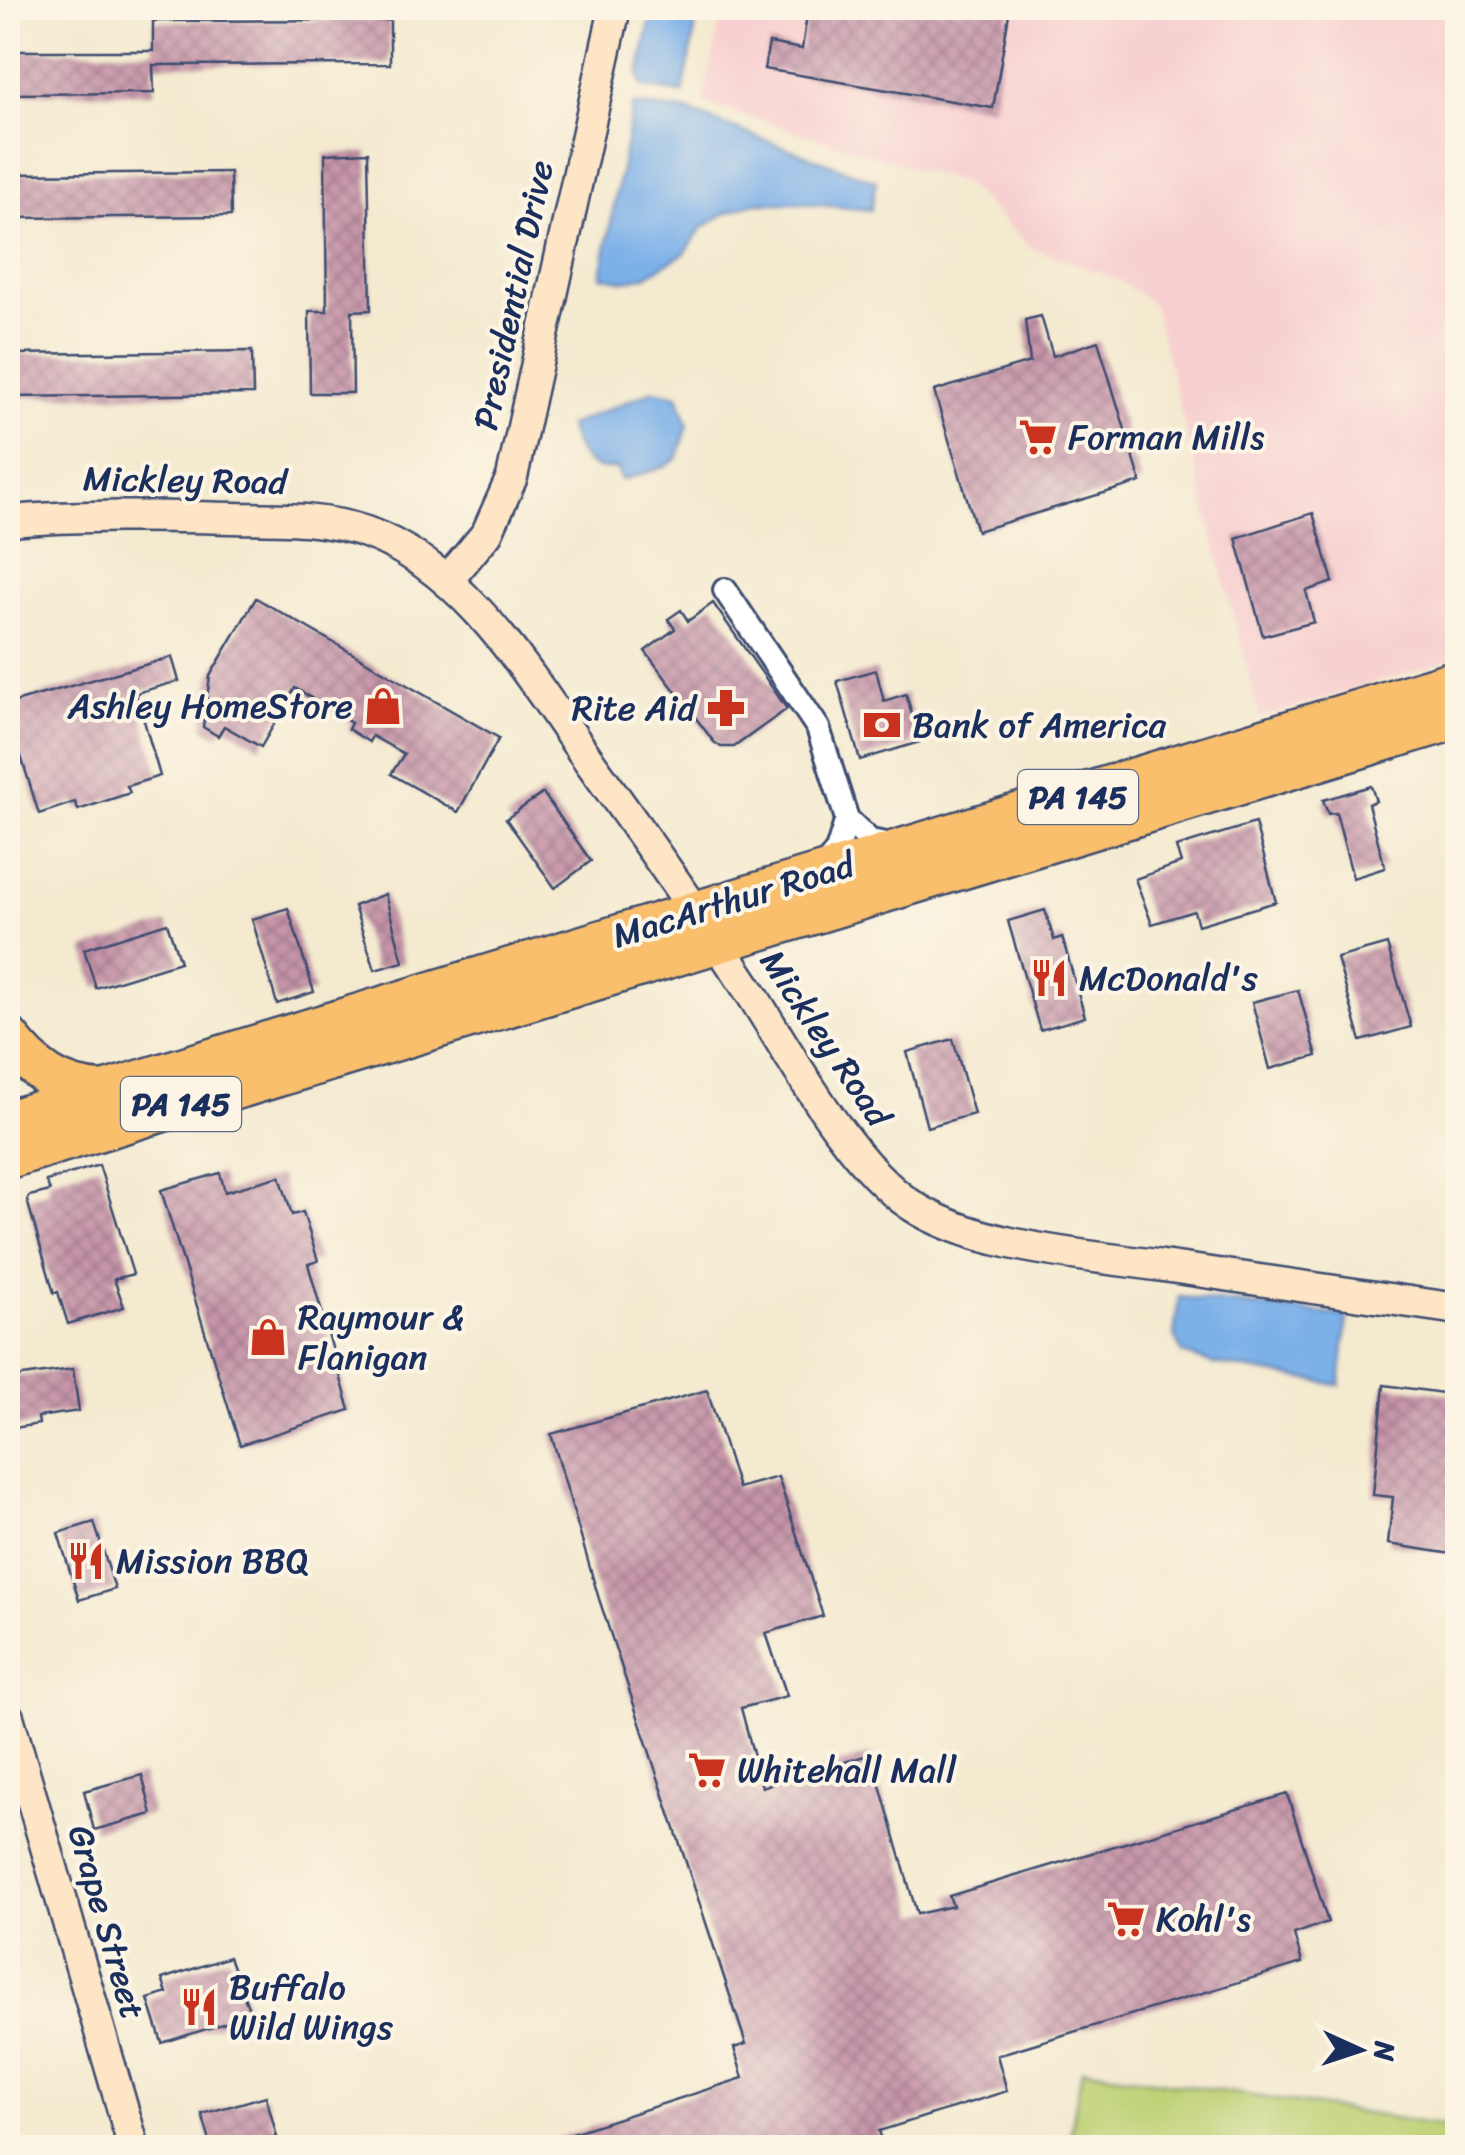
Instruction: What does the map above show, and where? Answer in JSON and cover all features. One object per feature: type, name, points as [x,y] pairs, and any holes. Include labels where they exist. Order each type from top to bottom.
[{"type":"highway","name":"MacArthur Road","points":[[8,1158],[708,926],[816,875],[1458,680]]},
{"type":"highway","name":"MacArthur Road","points":[[8,1120],[1458,718]]},
{"type":"highway","points":[[8,1038],[28,1063],[62,1085],[102,1092]]},
{"type":"street","name":"Presidential Drive","points":[[447,582],[487,534],[512,476],[615,8]]},
{"type":"street","name":"Mickley Road","points":[[8,521],[140,515],[312,520],[343,525],[388,541],[416,557],[447,582],[508,649],[708,926],[865,1165],[884,1186],[928,1216],[975,1234],[1068,1252],[1458,1308]]},
{"type":"street","points":[[725,590],[818,728],[847,819],[870,841],[911,847]]},
{"type":"street","points":[[816,875],[837,851],[847,819]]},
{"type":"street","name":"Grape Street","points":[[8,1717],[134,2148]]},
{"type":"shaded area","points":[[723,8],[1457,8],[1457,658],[1260,718],[1153,304],[1117,279],[1030,247],[966,184],[703,103]]},
{"type":"green space","points":[[1082,2069],[1457,2128],[1457,2147],[1068,2147]]},
{"type":"water","points":[[653,8],[699,8],[683,93],[642,87],[639,74]]},
{"type":"water","points":[[633,105],[687,111],[876,181],[871,210],[753,203],[702,228],[685,253],[645,276],[625,281],[601,276]]},
{"type":"water","points":[[654,390],[678,395],[688,425],[677,459],[621,480],[617,468],[597,467],[584,459],[568,426]]},
{"type":"water","points":[[1179,1297],[1347,1316],[1340,1385],[1215,1364],[1183,1354],[1174,1336]]},
{"type":"building","points":[[808,8],[1010,8],[993,108],[764,69],[769,43],[802,49]]},
{"type":"building","points":[[390,20],[390,64],[153,65],[154,93],[8,94],[8,51],[153,51],[153,21]]},
{"type":"building","points":[[368,152],[371,310],[352,311],[353,393],[310,393],[309,311],[327,311],[325,154]]},
{"type":"building","points":[[230,172],[231,216],[8,218],[8,174]]},
{"type":"building","name":"Forman Mills","points":[[1041,316],[1053,356],[1098,341],[1141,482],[977,531],[934,391],[1030,362],[1025,320]]},
{"type":"building","points":[[252,351],[253,394],[8,397],[8,354]]},
{"type":"building","points":[[1313,513],[1333,582],[1306,591],[1314,622],[1263,636],[1236,538]]},
{"type":"building","name":"Ashley HomeStore","points":[[256,598],[499,738],[458,812],[391,774],[404,754],[372,736],[369,742],[348,729],[351,723],[295,688],[261,747],[224,726],[218,736],[203,727],[210,676]]},
{"type":"building","name":"Rite Aid","points":[[713,603],[787,709],[734,747],[721,747],[714,742],[645,651],[675,629],[668,619],[681,610],[688,621]]},
{"type":"building","points":[[172,657],[179,681],[136,693],[160,776],[127,786],[130,793],[78,810],[75,802],[39,814],[8,704]]},
{"type":"building","name":"Bank of America","points":[[876,670],[884,701],[906,694],[920,742],[860,760],[837,681]]},
{"type":"building","points":[[1371,786],[1376,801],[1368,804],[1385,868],[1353,878],[1336,813],[1328,814],[1323,800]]},
{"type":"building","points":[[543,793],[591,861],[555,888],[506,819]]},
{"type":"building","points":[[1255,823],[1276,902],[1198,925],[1194,911],[1152,924],[1135,879],[1181,863],[1176,847]]},
{"type":"building","points":[[385,894],[403,962],[375,970],[354,906]]},
{"type":"building","points":[[288,908],[314,992],[277,1004],[252,919]]},
{"type":"building","name":"McDonald's","points":[[1045,910],[1054,940],[1062,937],[1085,1017],[1040,1030],[1008,921]]},
{"type":"building","points":[[167,923],[180,962],[96,988],[84,949]]},
{"type":"building","points":[[1387,944],[1411,1027],[1361,1041],[1337,958]]},
{"type":"building","points":[[1298,990],[1317,1056],[1270,1069],[1252,1002]]},
{"type":"building","points":[[953,1039],[974,1114],[927,1127],[907,1052]]},
{"type":"building","points":[[99,1165],[133,1274],[114,1279],[124,1307],[68,1324],[58,1292],[54,1293],[27,1200],[50,1191],[46,1181]]},
{"type":"building","name":"Raymour & Flanigan","points":[[220,1173],[225,1192],[280,1176],[292,1215],[303,1212],[318,1261],[308,1264],[350,1410],[240,1445],[161,1190]]},
{"type":"building","points":[[73,1369],[79,1411],[38,1417],[39,1424],[14,1428],[13,1421],[8,1422],[8,1378]]},
{"type":"building","points":[[1384,1385],[1458,1395],[1458,1555],[1388,1544],[1393,1497],[1373,1495]]},
{"type":"building","name":"Whitehall Mall","points":[[707,1390],[738,1488],[778,1477],[823,1616],[766,1633],[787,1696],[741,1708],[762,1787],[871,1754],[917,1914],[953,1906],[949,1896],[1287,1794],[1328,1922],[1294,1934],[1302,1963],[997,2055],[1007,2091],[879,2131],[885,2148],[539,2148],[538,2144],[743,2078],[734,2048],[746,2044],[599,1599],[551,1434]]},
{"type":"building","name":"Mission BBQ","points":[[94,1522],[115,1589],[79,1600],[58,1533]]},
{"type":"building","points":[[142,1775],[152,1814],[94,1830],[84,1791]]},
{"type":"building","name":"Buffalo Wild Wings","points":[[229,1957],[251,2015],[162,2043],[148,1999],[167,1993],[162,1979]]},
{"type":"building","points":[[266,2096],[277,2137],[264,2141],[265,2148],[212,2148],[202,2114]]},
{"type":"place","name":"Forman Mills","points":[[1038,437]]},
{"type":"place","name":"Ashley HomeStore","points":[[383,706]]},
{"type":"place","name":"Rite Aid","points":[[726,708]]},
{"type":"place","name":"Bank of America","points":[[882,725]]},
{"type":"place","name":"McDonald's","points":[[1049,978]]},
{"type":"place","name":"Raymour & Flanigan","points":[[268,1337]]},
{"type":"place","name":"Mission BBQ","points":[[86,1561]]},
{"type":"place","name":"Whitehall Mall","points":[[707,1770]]},
{"type":"place","name":"Kohl's","points":[[1126,1919]]},
{"type":"place","name":"Buffalo Wild Wings","points":[[199,2007]]}]
